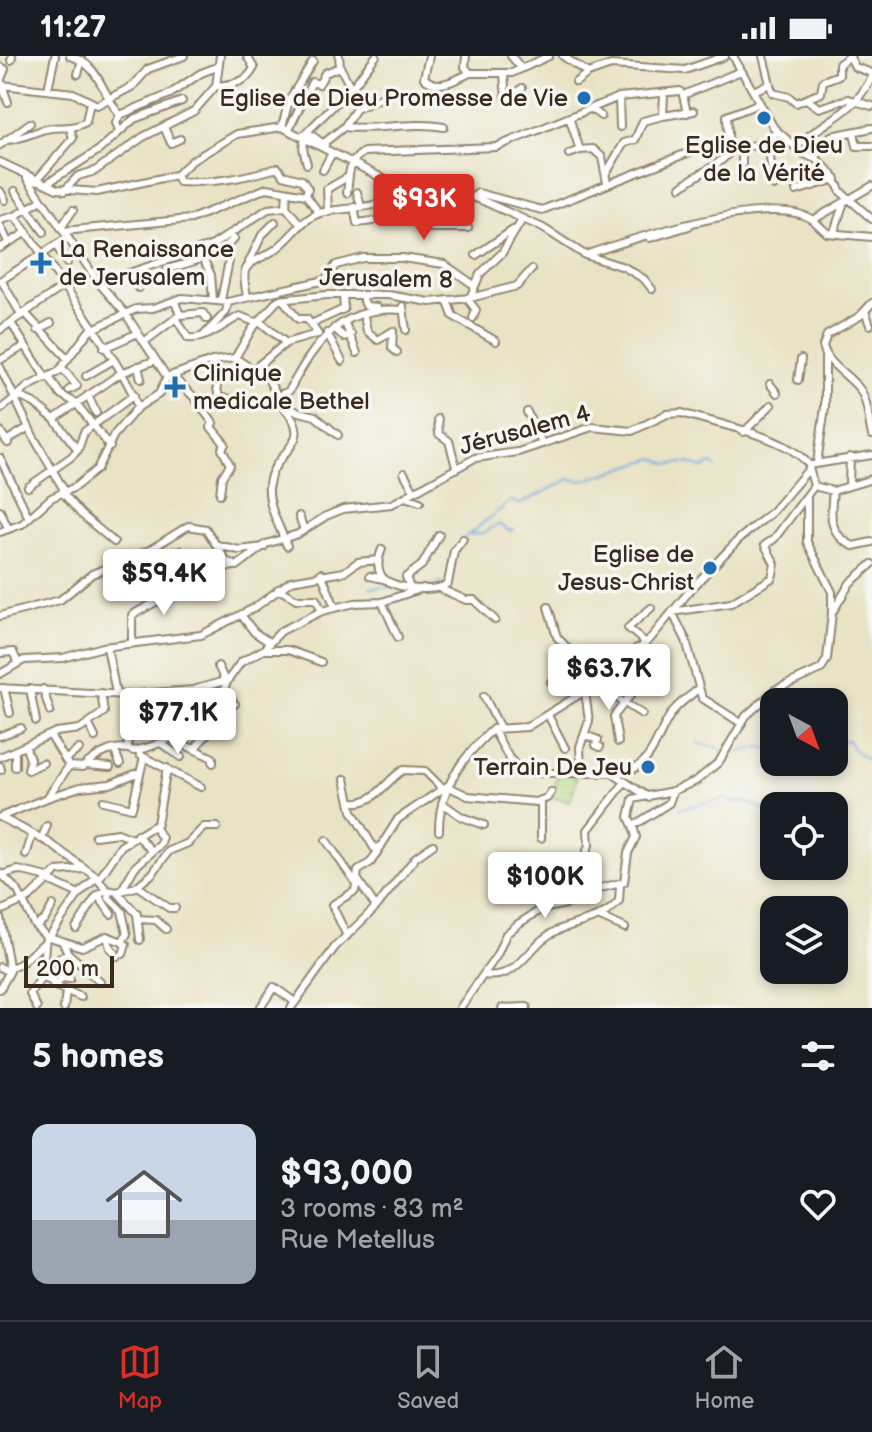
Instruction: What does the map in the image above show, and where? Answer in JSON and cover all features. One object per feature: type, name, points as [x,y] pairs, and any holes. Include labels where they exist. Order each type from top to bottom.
[{"type":"street","points":[[40,99],[55,56]]},
{"type":"street","points":[[70,56],[82,60],[101,81],[120,115]]},
{"type":"street","points":[[1,81],[73,93],[97,105],[133,86],[148,69],[169,58],[184,56]]},
{"type":"street","points":[[64,191],[78,176],[100,168],[136,141],[194,111],[216,86],[220,56]]},
{"type":"street","points":[[216,86],[238,83],[251,75],[254,68],[247,56]]},
{"type":"street","points":[[339,56],[340,67],[351,88]]},
{"type":"street","points":[[307,164],[302,146],[304,137],[351,88],[376,56]]},
{"type":"street","points":[[429,56],[424,78],[431,84],[441,85],[470,73],[504,74],[549,56]]},
{"type":"street","points":[[466,56],[465,67],[470,73]]},
{"type":"street","points":[[511,56],[521,68]]},
{"type":"street","points":[[563,56],[588,73]]},
{"type":"street","points":[[576,82],[588,73],[611,65],[685,70],[725,56]]},
{"type":"street","points":[[763,56],[773,93],[789,97],[796,103],[809,101],[821,93],[822,82],[839,75],[839,64],[850,57],[855,67],[872,75],[857,103],[845,115],[816,124],[796,147]]},
{"type":"street","points":[[736,57],[758,104],[776,133],[815,158],[836,179],[847,200],[872,219]]},
{"type":"street","points":[[78,74],[82,60]]},
{"type":"street","points":[[286,128],[289,100],[313,61]]},
{"type":"street","points":[[0,67],[5,69],[1,81],[8,102]]},
{"type":"street","points":[[119,131],[116,123],[120,115],[170,94],[201,73],[217,67]]},
{"type":"street","points":[[286,128],[312,82],[319,84],[325,73],[340,67]]},
{"type":"street","points":[[607,172],[624,143],[635,140],[643,121],[690,112],[683,95],[741,71]]},
{"type":"street","points":[[504,74],[506,98],[513,97],[522,88]]},
{"type":"street","points":[[753,91],[770,85]]},
{"type":"street","points":[[347,193],[346,178],[352,164],[370,151],[496,147],[619,97],[680,91]]},
{"type":"street","points":[[663,116],[664,93]]},
{"type":"street","points":[[324,145],[344,127],[356,109],[385,96]]},
{"type":"street","points":[[619,97],[620,127]]},
{"type":"street","points":[[809,101],[824,108],[848,99],[872,106]]},
{"type":"street","points":[[587,100],[588,108]]},
{"type":"street","points":[[46,184],[99,150],[134,119],[182,101]]},
{"type":"street","points":[[3,143],[43,130],[70,128],[86,122],[90,102]]},
{"type":"street","points":[[681,187],[702,171],[719,164],[729,150],[727,116],[758,104]]},
{"type":"street","points":[[588,108],[601,116]]},
{"type":"street","points":[[569,117],[580,150]]},
{"type":"street","points":[[3,143],[30,123]]},
{"type":"street","points":[[344,127],[388,129],[422,124],[444,127]]},
{"type":"street","points":[[164,127],[171,143],[180,139]]},
{"type":"street","points":[[36,181],[73,138],[70,128]]},
{"type":"street","points":[[0,162],[26,178],[64,191],[97,192],[176,175],[193,160],[237,134],[286,128],[304,137]]},
{"type":"street","points":[[815,158],[831,136],[872,128]]},
{"type":"street","points":[[532,223],[542,210],[695,150],[729,150],[776,133]]},
{"type":"street","points":[[774,186],[770,158],[776,133]]},
{"type":"street","points":[[854,133],[857,146],[872,146]]},
{"type":"street","points":[[304,137],[310,134],[332,153],[388,181],[473,197],[532,223],[585,255],[624,267],[644,279],[652,289]]},
{"type":"street","points":[[742,147],[742,163]]},
{"type":"street","points":[[569,154],[580,150],[597,151],[607,172],[607,183]]},
{"type":"street","points":[[323,170],[332,153]]},
{"type":"street","points":[[176,175],[179,182],[202,183],[244,180],[278,168],[283,175],[302,180],[308,189],[306,195]]},
{"type":"street","points":[[68,170],[78,176]]},
{"type":"street","points":[[26,178],[156,360],[205,410],[213,423],[211,427],[225,444],[222,449],[230,465],[222,477],[220,494]]},
{"type":"street","points":[[324,213],[327,189],[346,178]]},
{"type":"street","points":[[796,191],[836,179]]},
{"type":"street","points":[[404,185],[408,197],[419,199],[440,199],[452,192]]},
{"type":"street","points":[[249,262],[279,246],[300,224],[324,213],[390,199],[404,185]]},
{"type":"street","points":[[813,220],[872,186]]},
{"type":"street","points":[[64,233],[191,219],[267,188],[306,195],[324,213]]},
{"type":"street","points":[[865,190],[872,197]]},
{"type":"street","points":[[0,191],[5,200]]},
{"type":"street","points":[[15,191],[44,232]]},
{"type":"street","points":[[287,192],[286,207],[300,224]]},
{"type":"street","points":[[357,192],[357,223]]},
{"type":"street","points":[[473,197],[478,193],[542,210]]},
{"type":"street","points":[[419,199],[421,216],[429,228],[468,228]]},
{"type":"street","points":[[8,242],[0,226],[42,200]]},
{"type":"street","points":[[834,232],[847,200]]},
{"type":"street","points":[[99,283],[213,245],[245,227],[268,209],[286,207]]},
{"type":"street","points":[[67,358],[24,315],[1,280],[57,247],[73,210]]},
{"type":"street","points":[[585,255],[636,240],[678,223],[693,225],[736,214],[770,211],[793,212],[813,220],[820,230],[872,237]]},
{"type":"street","points":[[15,216],[93,328],[134,395],[137,408]]},
{"type":"street","name":"Jerusalem 8","points":[[281,300],[309,296],[362,296],[430,302],[468,298],[474,285],[502,253],[513,230],[522,220]]},
{"type":"street","points":[[348,225],[373,221]]},
{"type":"street","points":[[247,296],[243,273],[262,235],[275,222]]},
{"type":"street","points":[[476,255],[513,230]]},
{"type":"street","points":[[0,248],[27,232]]},
{"type":"street","points":[[167,269],[203,258],[231,243],[234,238],[229,234]]},
{"type":"street","points":[[75,249],[84,242]]},
{"type":"street","points":[[57,247],[67,263]]},
{"type":"street","points":[[203,258],[211,275],[213,300]]},
{"type":"street","points":[[363,258],[366,267]]},
{"type":"street","points":[[0,410],[16,395],[62,368],[93,328],[125,313],[182,298],[225,301],[325,280],[336,265],[363,258],[402,258],[444,264],[474,285]]},
{"type":"street","points":[[204,335],[226,312],[229,261]]},
{"type":"street","points":[[473,318],[476,310],[468,298],[517,286],[532,269]]},
{"type":"street","points":[[126,276],[139,288]]},
{"type":"street","points":[[0,330],[62,287]]},
{"type":"street","points":[[275,290],[298,319],[304,317],[322,334],[342,361]]},
{"type":"street","points":[[311,324],[344,309],[343,296]]},
{"type":"street","points":[[362,296],[362,301],[371,311]]},
{"type":"street","points":[[403,299],[406,330]]},
{"type":"street","points":[[235,358],[258,322],[281,300]]},
{"type":"street","points":[[447,300],[453,316],[496,341]]},
{"type":"street","points":[[175,302],[188,338],[218,332],[240,316],[258,322],[286,343]]},
{"type":"street","points":[[672,612],[731,603],[772,578],[775,564],[765,545],[814,486],[811,466],[825,407],[824,352],[827,335],[844,328],[872,303]]},
{"type":"street","points":[[255,368],[286,343],[322,334],[371,311],[402,310]]},
{"type":"street","points":[[371,311],[367,331],[378,340],[393,331],[392,348],[397,352]]},
{"type":"street","points":[[865,311],[870,325]]},
{"type":"street","points":[[144,342],[178,316],[203,313],[207,319]]},
{"type":"street","points":[[11,323],[23,347],[47,378],[60,394],[76,403],[110,447]]},
{"type":"street","points":[[38,330],[51,323]]},
{"type":"street","points":[[345,323],[357,353]]},
{"type":"street","points":[[334,328],[344,337],[351,334]]},
{"type":"street","points":[[104,348],[138,333]]},
{"type":"street","points":[[277,396],[289,391],[302,362],[322,334]]},
{"type":"street","points":[[0,360],[23,347]]},
{"type":"street","points":[[824,352],[860,389],[872,435]]},
{"type":"street","points":[[0,532],[20,525],[63,491],[90,476],[110,447],[114,435],[137,408],[159,394],[170,377],[212,361],[235,358],[268,379],[284,408],[293,417],[297,436],[293,447],[274,466],[269,482],[272,505],[287,546]]},
{"type":"street","points":[[798,380],[801,359]]},
{"type":"street","points":[[54,419],[121,373],[156,360]]},
{"type":"street","points":[[86,376],[112,361]]},
{"type":"street","points":[[212,361],[219,398],[235,399]]},
{"type":"street","points":[[138,366],[141,379]]},
{"type":"street","points":[[0,367],[3,382],[16,395],[34,403],[54,419],[78,450]]},
{"type":"street","points":[[62,368],[77,386],[69,390]]},
{"type":"street","points":[[770,384],[777,393]]},
{"type":"street","points":[[16,395],[63,491],[81,514],[114,542]]},
{"type":"street","points":[[88,395],[96,413]]},
{"type":"street","points":[[28,487],[78,450],[84,432],[134,395]]},
{"type":"street","points":[[744,432],[771,405]]},
{"type":"street","points":[[284,408],[320,418],[338,435]]},
{"type":"street","points":[[527,412],[542,443]]},
{"type":"street","name":"Jérusalem 4","points":[[234,566],[264,547],[343,509],[392,504],[475,458],[498,456],[599,426],[632,431],[674,413],[784,444],[811,466]]},
{"type":"street","points":[[438,419],[439,434],[449,441],[456,467]]},
{"type":"street","points":[[0,431],[7,442],[29,427]]},
{"type":"street","points":[[347,936],[332,905],[355,891],[355,880],[398,819],[445,787],[466,758],[496,728],[519,730],[600,682],[646,643],[739,539],[771,513],[811,466],[872,455]]},
{"type":"street","points":[[849,484],[850,457]]},
{"type":"street","points":[[0,458],[29,518]]},
{"type":"street","points":[[404,473],[414,491]]},
{"type":"street","points":[[814,486],[833,491],[872,479]]},
{"type":"street","points":[[833,491],[830,513],[837,534],[853,546],[872,542]]},
{"type":"street","points":[[633,799],[673,791],[696,781],[719,762],[741,723],[775,690],[821,669],[827,659],[832,592],[807,542],[807,496]]},
{"type":"street","points":[[405,497],[420,502]]},
{"type":"street","points":[[0,511],[8,528]]},
{"type":"street","points":[[299,516],[304,530]]},
{"type":"street","points":[[0,616],[60,600],[92,574],[148,551],[188,526],[206,529],[226,561],[234,566]]},
{"type":"street","points":[[409,585],[406,577],[422,565],[439,535]]},
{"type":"street","points":[[441,589],[448,583],[454,551],[463,539]]},
{"type":"street","points":[[217,545],[239,550],[264,547]]},
{"type":"street","points":[[382,549],[379,560],[383,579]]},
{"type":"street","points":[[180,551],[201,571],[234,566]]},
{"type":"street","points":[[0,674],[18,663],[107,647],[189,639],[242,616],[291,581],[321,573],[344,572],[358,562],[379,560]]},
{"type":"street","points":[[832,613],[850,583],[872,564]]},
{"type":"street","points":[[321,573],[335,607]]},
{"type":"street","points":[[370,576],[441,589],[476,601],[495,620]]},
{"type":"street","points":[[132,644],[132,615],[163,598],[171,582]]},
{"type":"street","points":[[86,765],[101,753],[162,744],[177,737],[200,718],[223,692],[227,680],[241,662],[263,650],[288,627],[335,607],[382,602],[423,588]]},
{"type":"street","points":[[278,589],[296,599],[316,599],[322,611]]},
{"type":"street","points":[[382,602],[398,637]]},
{"type":"street","points":[[548,607],[552,626],[564,647],[623,704],[642,714]]},
{"type":"street","points":[[646,643],[628,628],[651,608]]},
{"type":"street","points":[[672,612],[686,640],[705,702],[741,723]]},
{"type":"street","points":[[659,614],[668,620]]},
{"type":"street","points":[[242,616],[254,632],[269,642]]},
{"type":"street","points":[[107,647],[116,693]]},
{"type":"street","points":[[637,648],[651,669]]},
{"type":"street","points":[[263,650],[288,650],[321,662]]},
{"type":"street","points":[[0,653],[13,652],[18,663]]},
{"type":"street","points":[[618,742],[614,716],[651,669],[662,660]]},
{"type":"street","points":[[218,666],[227,680]]},
{"type":"street","points":[[551,682],[560,673],[584,692],[589,721],[580,747],[581,771]]},
{"type":"street","points":[[10,713],[2,688],[126,695],[163,693],[227,680]]},
{"type":"street","points":[[484,696],[509,758],[523,773],[612,773],[630,771],[649,758],[669,717],[682,700],[699,688]]},
{"type":"street","points":[[30,689],[36,721]]},
{"type":"street","points":[[43,689],[50,711]]},
{"type":"street","points":[[223,692],[235,704]]},
{"type":"street","points":[[0,757],[50,735],[89,725],[104,712],[101,693]]},
{"type":"street","points":[[163,693],[162,710],[177,737],[187,746],[213,758],[213,763]]},
{"type":"street","points":[[126,695],[131,749],[201,787]]},
{"type":"street","points":[[548,715],[565,748]]},
{"type":"street","points":[[195,748],[209,732],[200,718]]},
{"type":"street","points":[[89,725],[95,737]]},
{"type":"street","points":[[127,727],[148,726]]},
{"type":"street","points":[[0,736],[21,728]]},
{"type":"street","points":[[50,735],[67,763]]},
{"type":"street","points":[[585,735],[598,740],[596,745],[600,747]]},
{"type":"street","points":[[162,744],[181,757]]},
{"type":"street","points":[[26,748],[30,759],[28,770],[43,763]]},
{"type":"street","points":[[47,798],[79,749]]},
{"type":"street","points":[[115,751],[120,764]]},
{"type":"street","points":[[15,753],[15,767]]},
{"type":"street","points":[[103,801],[132,808],[137,798],[144,757]]},
{"type":"street","points":[[67,763],[110,767]]},
{"type":"street","points":[[119,892],[135,867],[161,844],[162,838],[155,828],[167,768]]},
{"type":"street","points":[[350,802],[361,804],[372,799],[403,770],[425,771],[463,796],[541,800],[551,792]]},
{"type":"street","points":[[0,817],[80,787],[110,784],[140,772]]},
{"type":"street","points":[[612,773],[648,797]]},
{"type":"street","points":[[345,779],[350,802],[366,837],[374,848],[380,847]]},
{"type":"street","points":[[582,894],[574,885],[587,853],[588,830],[625,782]]},
{"type":"street","points":[[460,1008],[511,930],[538,911],[566,904],[582,894],[620,885],[627,877],[628,853],[636,837],[629,817],[633,786]]},
{"type":"street","points":[[439,831],[445,787]]},
{"type":"street","points":[[633,826],[669,803],[673,791]]},
{"type":"street","points":[[541,800],[541,838]]},
{"type":"street","points":[[442,803],[462,817],[484,825]]},
{"type":"street","points":[[588,813],[598,814]]},
{"type":"street","points":[[0,817],[41,839],[98,878],[123,915],[127,934],[122,942]]},
{"type":"street","points":[[41,839],[47,826]]},
{"type":"street","points":[[76,928],[98,895],[107,890],[119,892],[137,886],[169,851],[188,843],[207,826],[217,827]]},
{"type":"street","points":[[0,989],[9,968],[46,939],[79,894],[98,878],[134,837],[155,828]]},
{"type":"street","points":[[95,836],[118,833],[134,837],[151,850]]},
{"type":"street","points":[[26,855],[32,836]]},
{"type":"street","points":[[326,840],[376,907]]},
{"type":"street","points":[[260,1008],[274,987],[293,1005],[347,936],[376,907],[416,857],[433,845]]},
{"type":"street","points":[[9,968],[0,914],[24,900],[47,878],[61,870],[84,869]]},
{"type":"street","points":[[44,976],[46,939],[24,900],[1,874],[18,870],[47,878],[79,894]]},
{"type":"street","points":[[483,975],[512,970],[527,960],[544,938],[600,917],[619,901],[620,885]]},
{"type":"street","points":[[137,886],[169,908],[175,908]]},
{"type":"street","points":[[119,892],[135,909],[140,940]]},
{"type":"street","points":[[98,895],[111,914]]},
{"type":"street","points":[[36,926],[53,905]]},
{"type":"street","points":[[600,917],[625,928]]},
{"type":"street","points":[[138,919],[156,920],[166,929]]},
{"type":"street","points":[[46,939],[82,947],[107,936],[126,945],[120,955],[110,948],[107,936]]},
{"type":"street","points":[[62,941],[71,955],[100,982]]},
{"type":"street","points":[[37,1008],[30,994],[44,976],[71,955]]},
{"type":"street","points":[[71,955],[71,967]]},
{"type":"street","points":[[0,967],[9,968]]},
{"type":"street","points":[[44,976],[57,984],[62,978],[70,979]]},
{"type":"street","points":[[44,976],[81,997]]},
{"type":"street","points":[[64,1008],[66,991]]},
{"type":"street","points":[[502,1008],[527,1007]]},
{"type":"green space","points":[[559,772],[577,777],[570,802],[552,797]]},
{"type":"waterway","points":[[464,538],[511,501],[520,504],[570,479],[582,481],[655,458],[668,464],[688,463],[702,468],[713,464],[716,468]]},
{"type":"waterway","points":[[468,535],[484,533],[498,524],[511,531],[514,529]]},
{"type":"waterway","points":[[426,586],[443,583]]},
{"type":"waterway","points":[[370,588],[395,587]]},
{"type":"waterway","points":[[848,740],[854,750],[872,763]]},
{"type":"waterway","points":[[697,743],[732,752],[760,747]]},
{"type":"waterway","points":[[679,809],[726,798],[731,803],[744,801],[760,808]]},
{"type":"place","name":"Eglise de Dieu Promesse de Vie","points":[[584,98]]},
{"type":"place","name":"Eglise de Dieu de la Vérité","points":[[764,118]]},
{"type":"place","name":"La Renaissance de Jerusalem","points":[[41,263]]},
{"type":"place","name":"Clinique medicale Bethel","points":[[175,387]]},
{"type":"place","name":"Eglise de Jesus-Christ","points":[[710,568]]},
{"type":"place","name":"Terrain De Jeu","points":[[648,767]]}]
